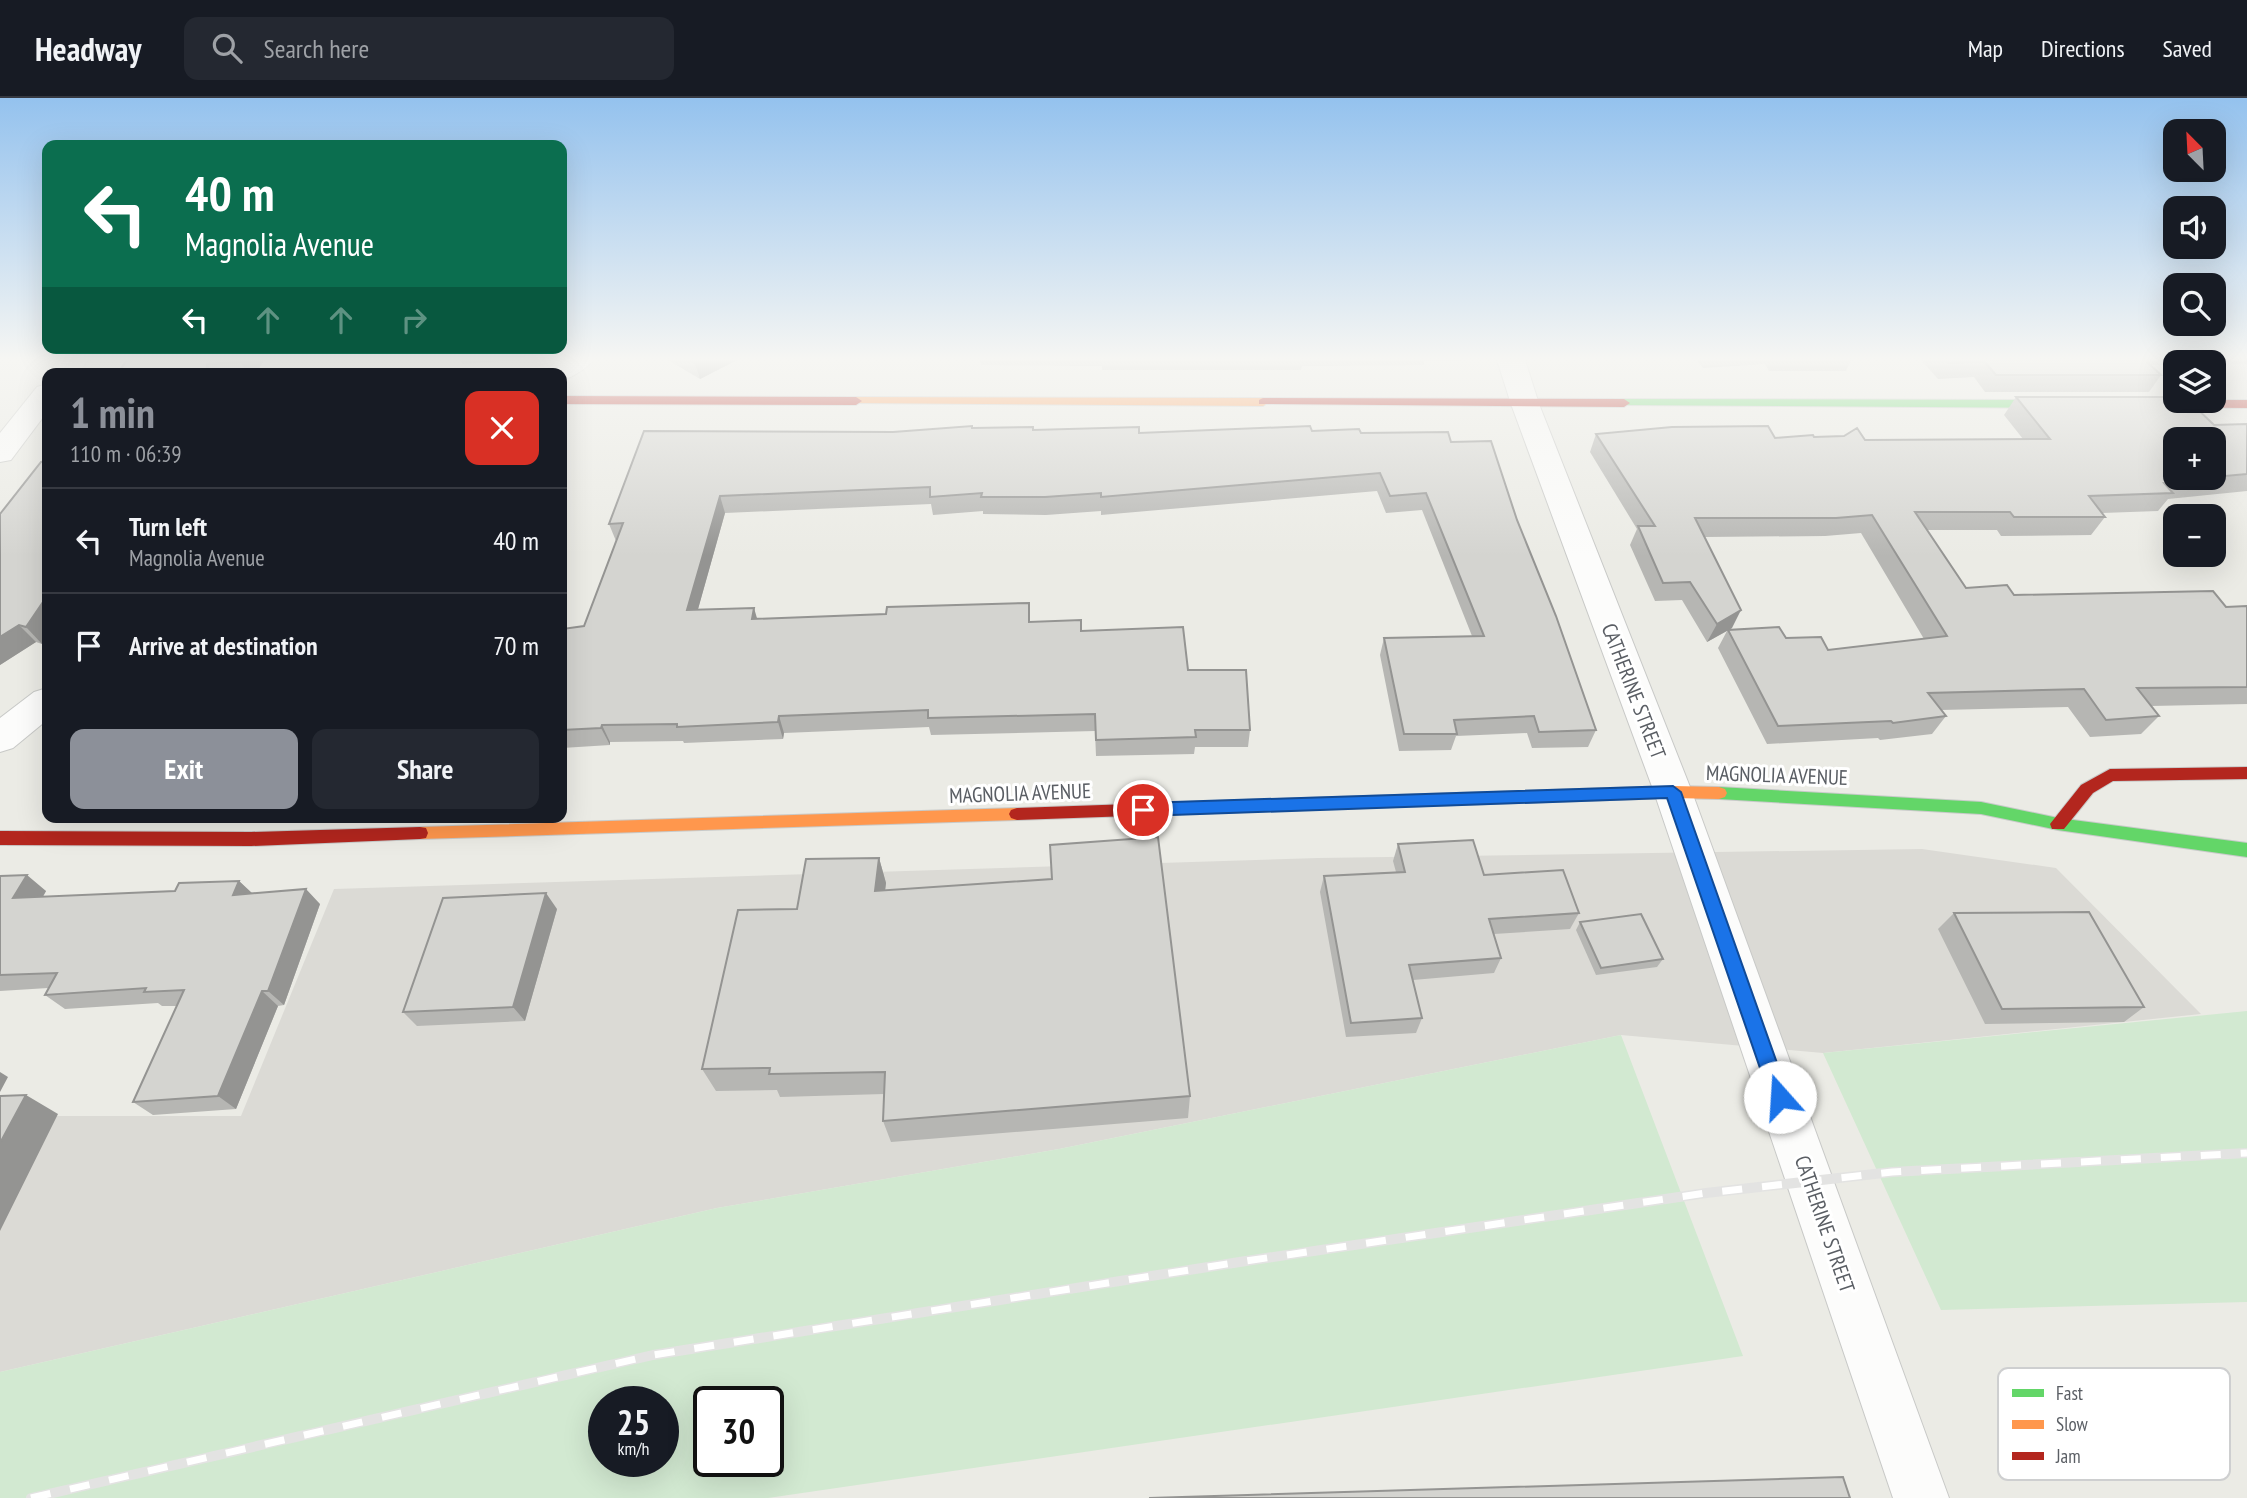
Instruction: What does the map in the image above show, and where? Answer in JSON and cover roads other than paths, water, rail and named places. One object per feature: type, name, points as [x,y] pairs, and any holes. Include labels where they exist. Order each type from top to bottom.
[{"type":"main road","points":[[2058,824],[2087,789],[2110,775],[2247,773]]},
{"type":"main road","name":"MAGNOLIA AVENUE","points":[[0,838],[251,839],[1673,792],[1804,796],[1981,808],[2058,824],[2247,850]]},
{"type":"street","points":[[0,453],[22,425]]},
{"type":"street","name":"CATHERINE STREET","points":[[1533,425],[1673,792],[1921,1498]]},
{"type":"street","points":[[0,738],[42,705]]},
{"type":"railway","points":[[31,1498],[653,1355],[1246,1261],[1706,1193],[1892,1172],[2247,1153]]}]
